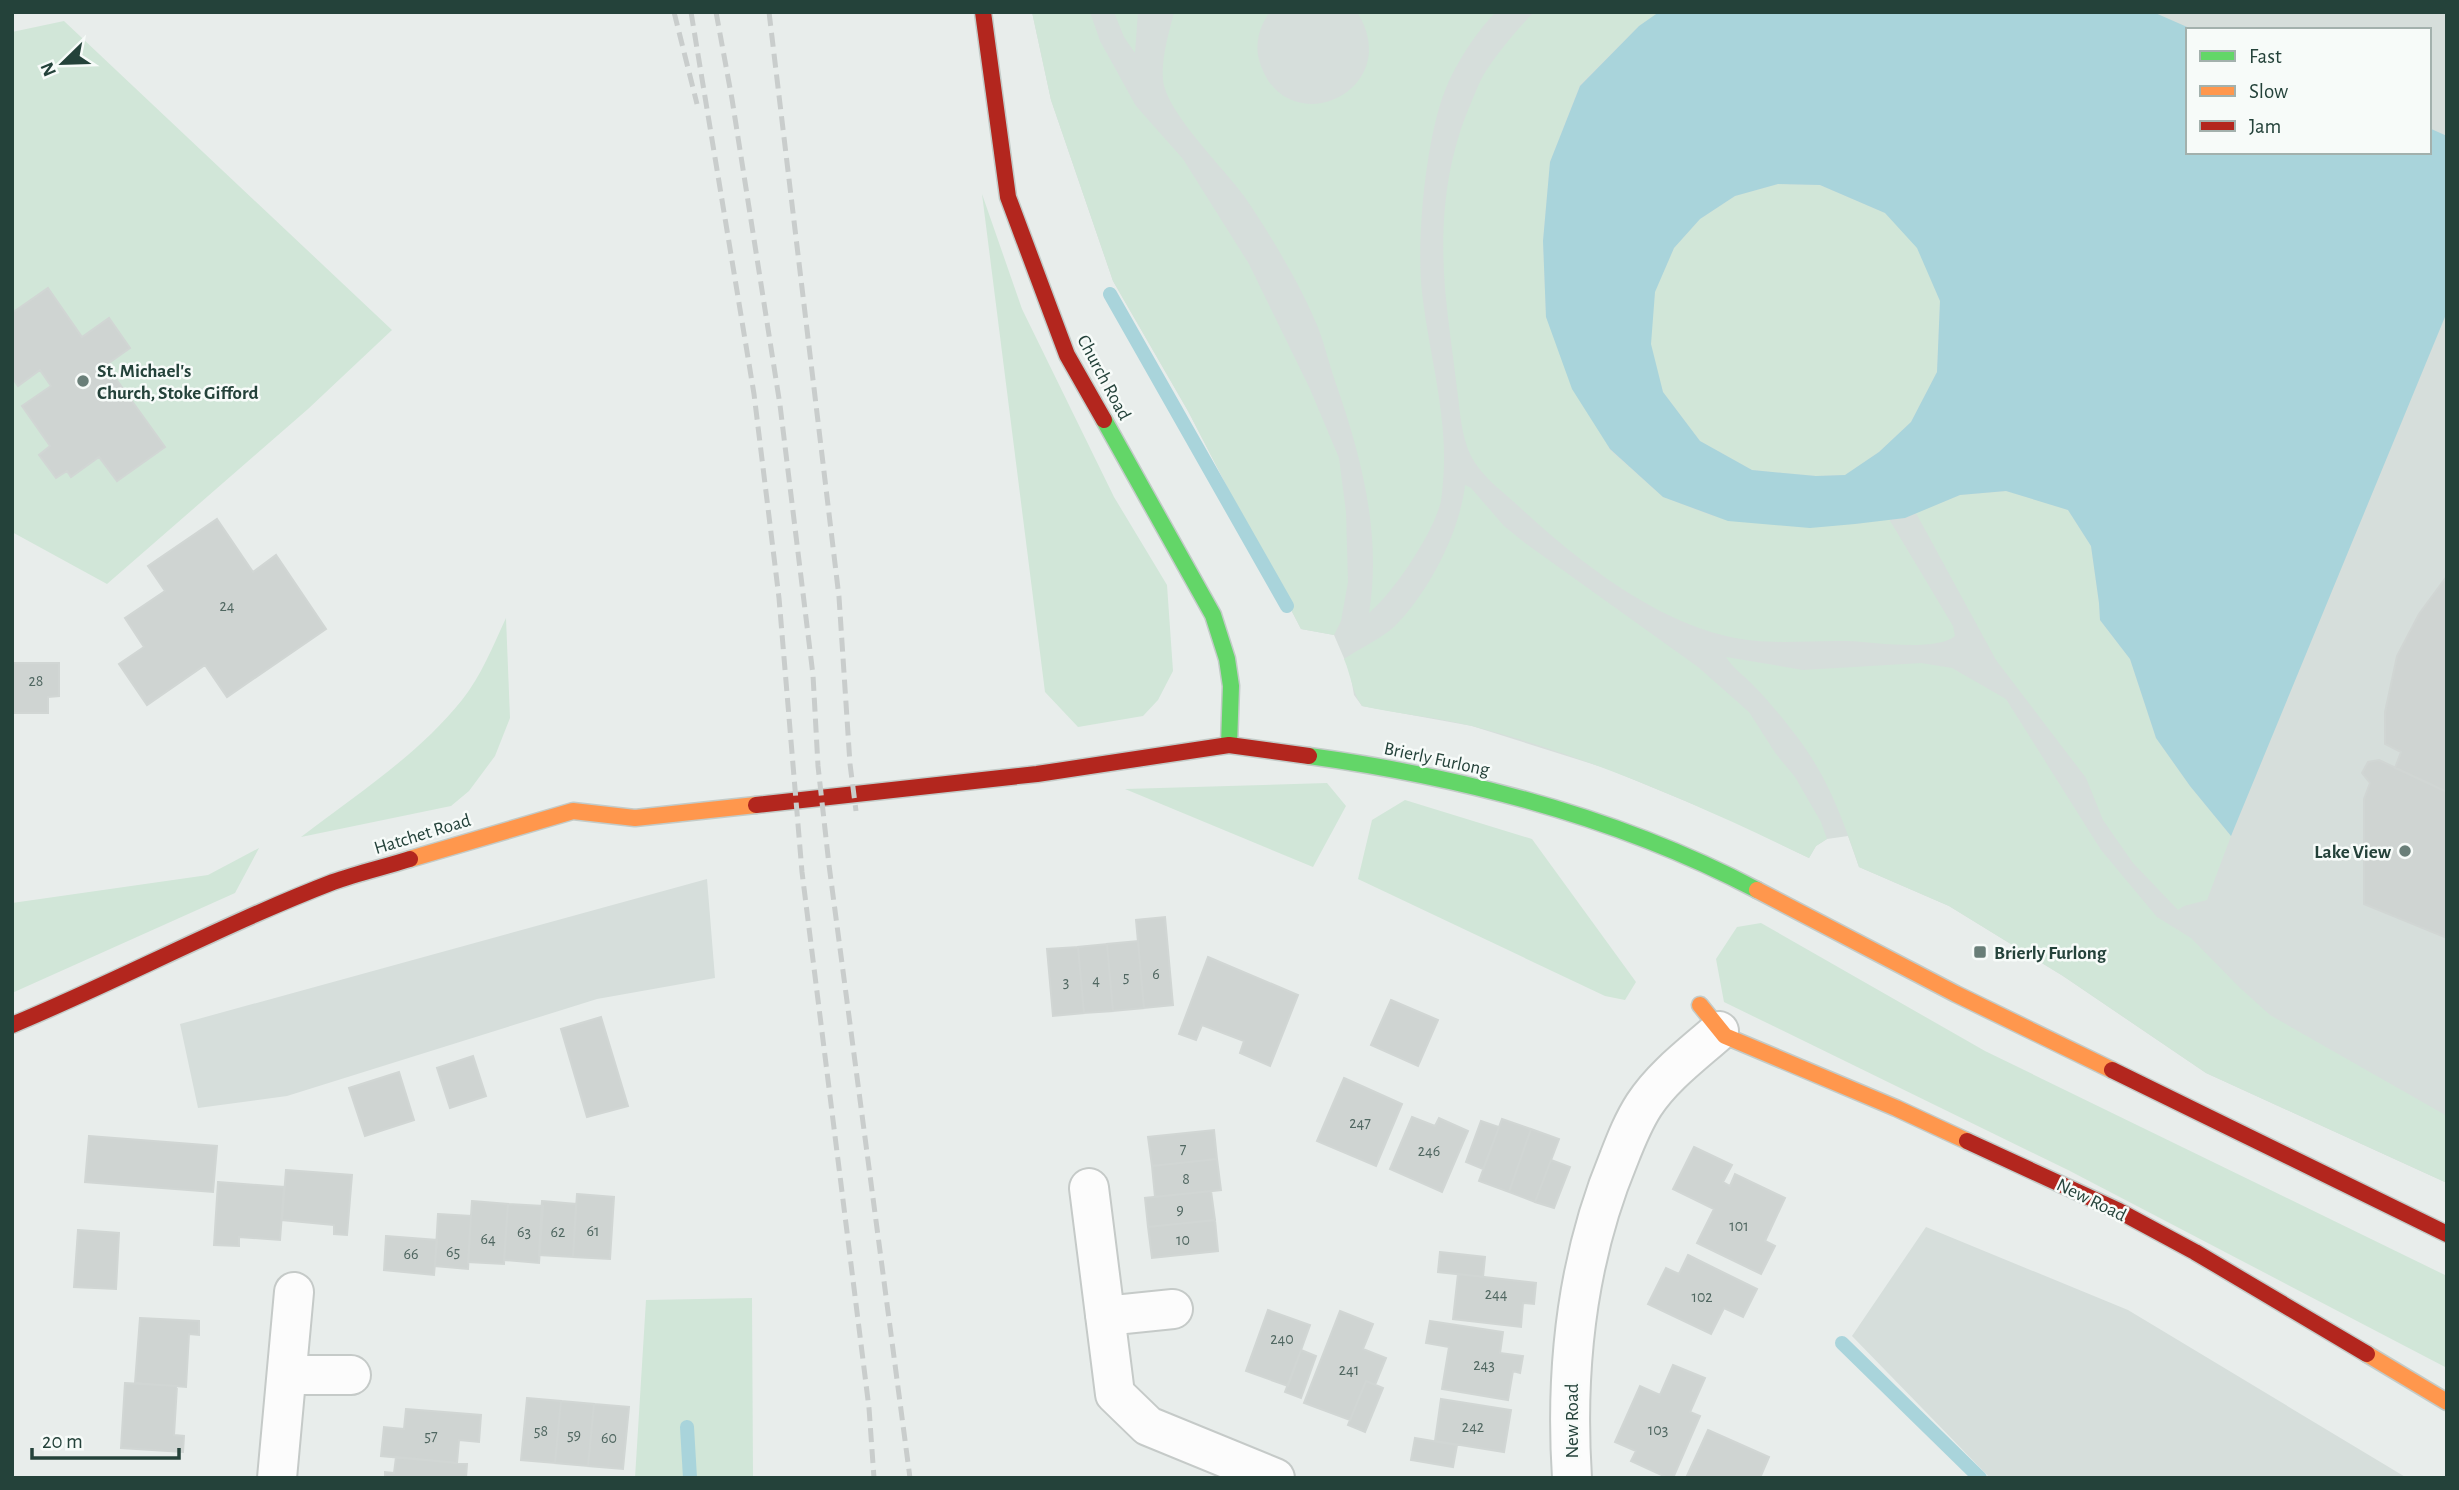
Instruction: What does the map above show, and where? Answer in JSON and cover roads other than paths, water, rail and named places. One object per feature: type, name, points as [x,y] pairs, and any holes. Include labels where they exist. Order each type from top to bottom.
[{"type":"street","name":"Church Road","points":[[983,12],[1008,197],[1068,355],[1213,615],[1227,659],[1231,686],[1229,745]]},
{"type":"street","name":"Brierly Furlong","points":[[870,793],[1037,774],[1229,745],[1352,762],[1441,779],[1545,805],[1634,835],[1744,883],[1955,994],[2447,1234]]},
{"type":"street","name":"Hatchet Road","points":[[12,1025],[72,1000],[237,922],[336,881],[573,811],[635,818],[870,793]]},
{"type":"street","name":"New Road","points":[[1572,1478],[1570,1380],[1577,1310],[1590,1247],[1608,1183],[1644,1105],[1709,1018],[1734,1041],[1896,1108],[2119,1212],[2195,1252],[2447,1402]]},
{"type":"street","points":[[1089,1188],[1115,1394],[1148,1426],[1275,1478]]},
{"type":"street","points":[[277,1478],[295,1292]]},
{"type":"street","points":[[1105,1316],[1173,1309]]},
{"type":"street","points":[[288,1374],[351,1375]]},
{"type":"water","points":[[1659,12],[2153,12],[2189,28],[2186,28],[2186,154],[2431,154],[2431,129],[2447,136],[2447,312],[2231,836],[2190,786],[2156,738],[2130,659],[2100,620],[2091,546],[2068,510],[2006,491],[1960,495],[1905,518],[1855,524],[1810,528],[1728,521],[1663,497],[1610,449],[1572,389],[1546,317],[1543,241],[1550,162],[1580,86],[1639,26]],"holes":[[[1778,184],[1820,185],[1885,213],[1917,248],[1940,301],[1937,372],[1911,422],[1879,452],[1845,475],[1816,476],[1752,470],[1700,441],[1663,392],[1651,344],[1655,292],[1674,248],[1700,219],[1735,196]]]},
{"type":"waterway","points":[[1110,294],[1287,606]]},
{"type":"waterway","points":[[1842,1343],[1980,1478]]},
{"type":"waterway","points":[[687,1427],[690,1478]]},
{"type":"railway","points":[[674,12],[697,104]]},
{"type":"railway","points":[[691,12],[754,394],[779,598],[802,872],[869,1408],[874,1478]]},
{"type":"railway","points":[[716,12],[780,405],[813,675],[818,766],[829,865],[910,1478]]},
{"type":"railway","points":[[769,12],[839,597],[850,764],[856,811]]},
{"type":"place","name":"St. Michael's Church, Stoke Gifford","points":[[83,381]]},
{"type":"place","name":"Lake View","points":[[2405,851]]},
{"type":"place","name":"Brierly Furlong","points":[[1980,952]]}]
